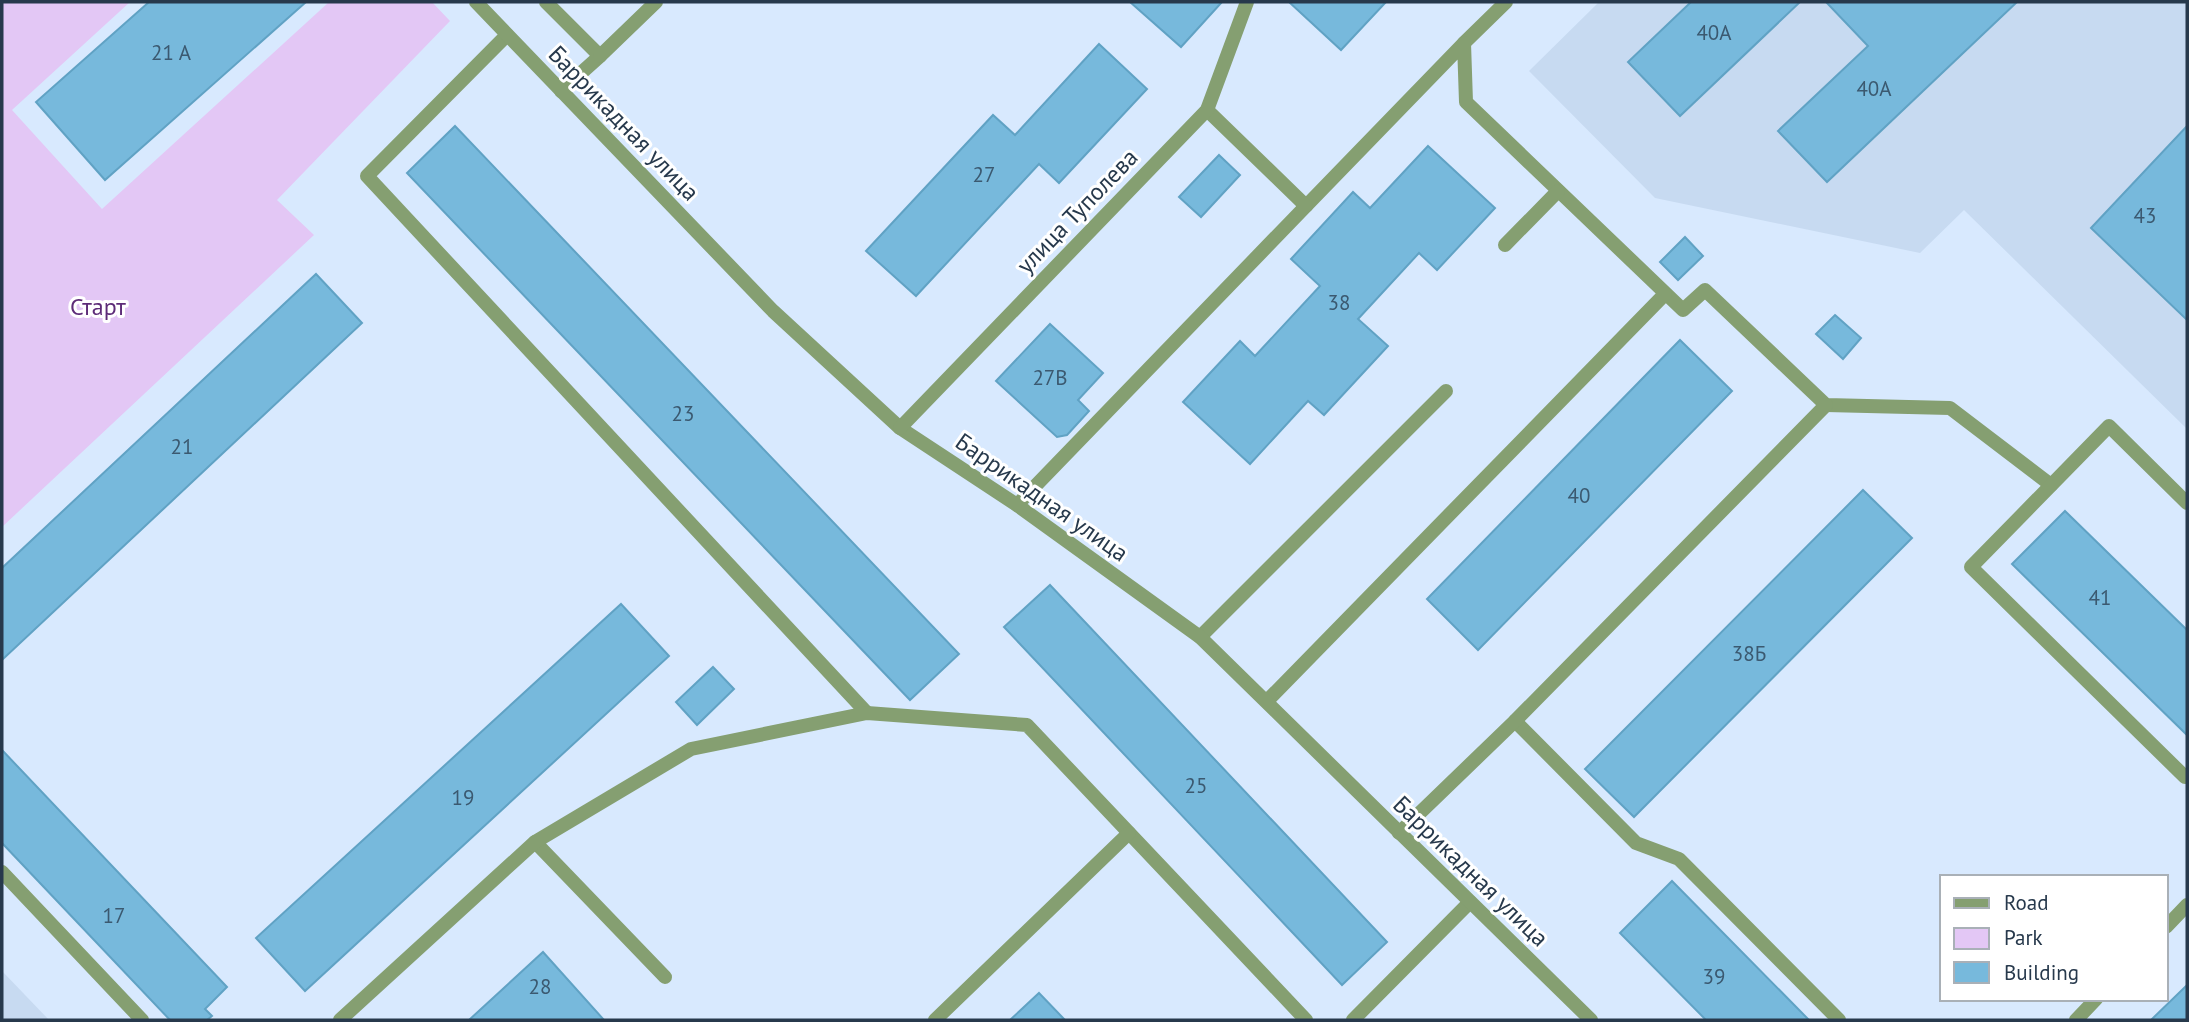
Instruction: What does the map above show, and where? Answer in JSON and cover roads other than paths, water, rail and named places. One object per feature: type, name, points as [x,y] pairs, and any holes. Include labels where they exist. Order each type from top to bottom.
[{"type":"street","name":"Баррикадная улица","points":[[475,2],[773,312],[900,428],[1017,505],[1200,637],[1591,1020]]},
{"type":"street","points":[[546,2],[600,56]]},
{"type":"street","points":[[561,91],[656,2]]},
{"type":"street","name":"улица Туполева","points":[[900,428],[1207,110],[1247,2]]},
{"type":"street","points":[[1017,505],[1506,2]]},
{"type":"street","points":[[508,35],[368,176],[867,713]]},
{"type":"street","points":[[1464,43],[1466,102],[1683,310],[1705,290],[1826,405],[1950,408],[2051,485]]},
{"type":"street","points":[[1207,110],[1306,206]]},
{"type":"street","points":[[1505,245],[1558,191]]},
{"type":"street","points":[[1267,701],[1665,294]]},
{"type":"street","points":[[1200,637],[1446,391]]},
{"type":"street","points":[[1399,833],[1516,721],[1826,405]]},
{"type":"street","points":[[2185,778],[1971,567],[2109,426],[2187,503]]},
{"type":"street","points":[[340,1020],[535,842],[691,749],[867,713],[1027,725],[1306,1020]]},
{"type":"street","points":[[1516,721],[1636,843],[1679,859],[1839,1020]]},
{"type":"street","points":[[935,1020],[1129,833]]},
{"type":"street","points":[[535,842],[665,976]]},
{"type":"street","points":[[2,872],[133,1017]]},
{"type":"street","points":[[1353,1020],[1470,902]]},
{"type":"street","points":[[2168,924],[2187,905]]},
{"type":"street","points":[[2076,1020],[2094,1001]]},
{"type":"park label","name":"Старт","points":[[98,306]]}]
